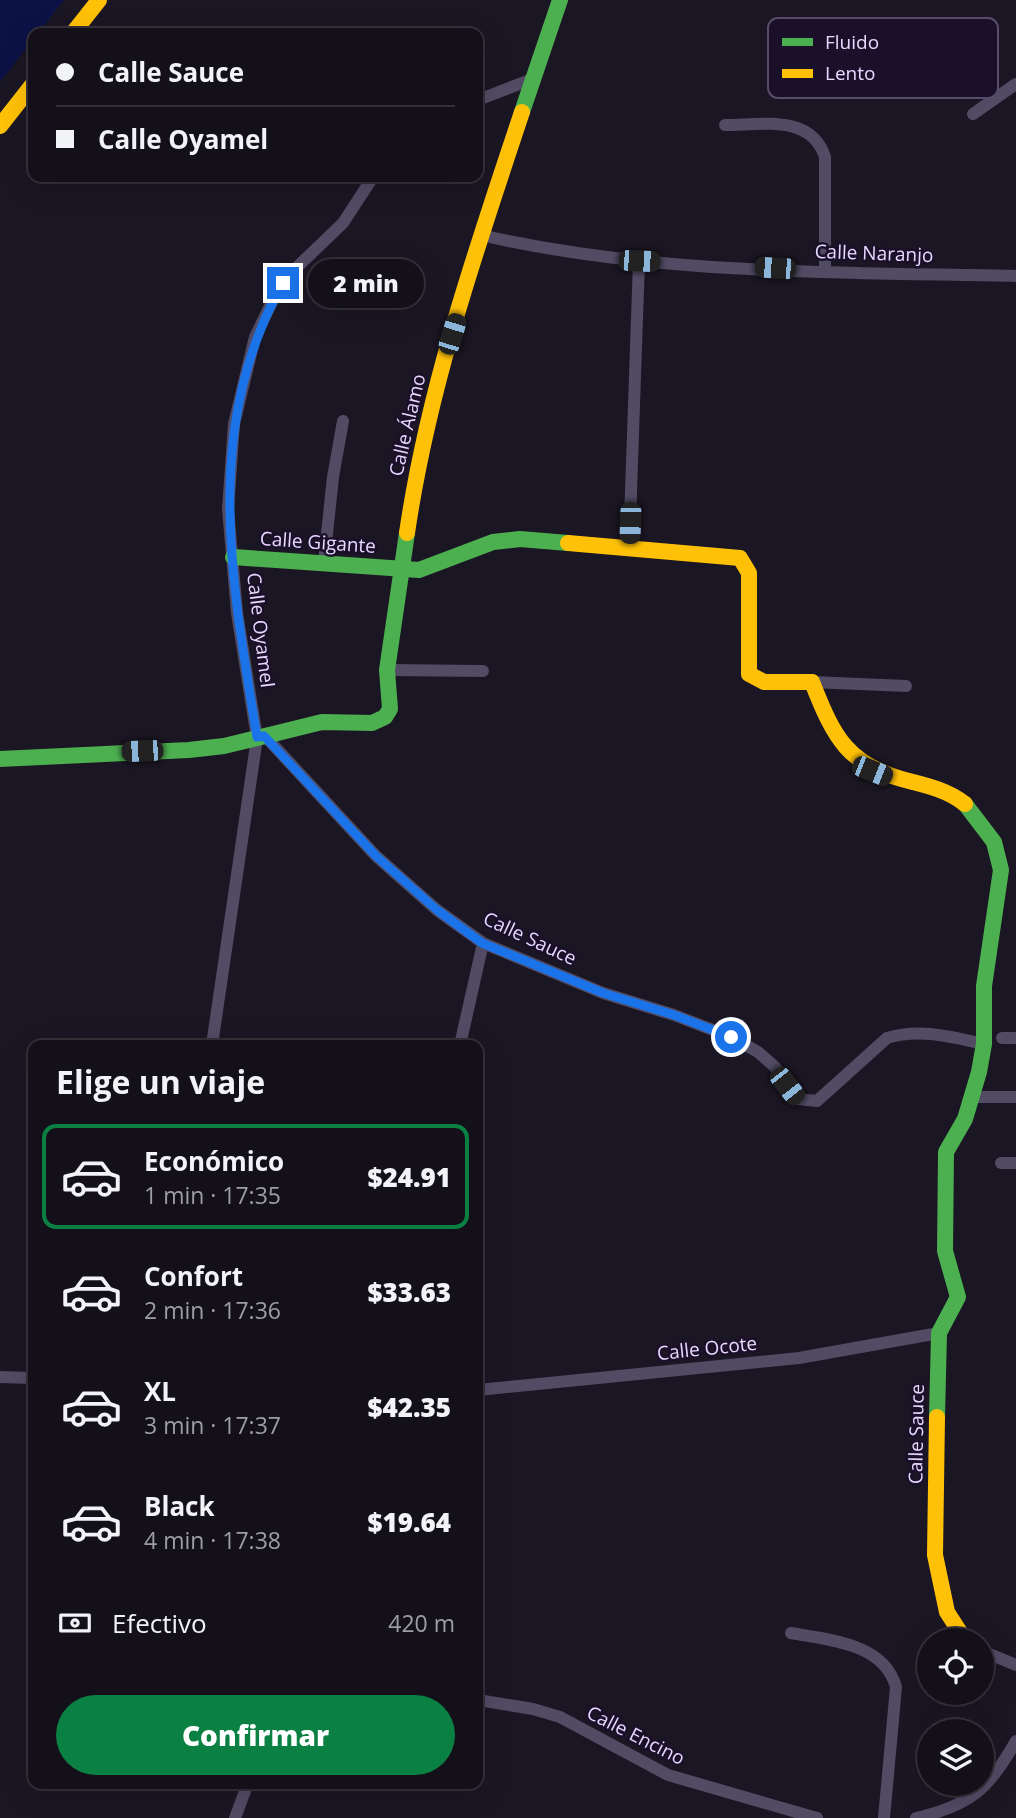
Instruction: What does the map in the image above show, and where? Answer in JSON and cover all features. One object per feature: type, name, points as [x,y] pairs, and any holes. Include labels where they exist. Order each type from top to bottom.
[{"type":"street","points":[[77,28],[99,0]]},
{"type":"street","name":"Calle Álamo","points":[[261,736],[322,722],[372,723],[385,717],[390,709],[387,670],[401,570],[415,480],[444,359],[481,235],[560,0]]},
{"type":"street","points":[[483,98],[535,78]]},
{"type":"street","points":[[998,97],[1016,84]]},
{"type":"street","points":[[0,125],[28,90]]},
{"type":"street","points":[[973,114],[996,98]]},
{"type":"street","points":[[725,125],[796,125],[810,131],[822,145],[825,157],[825,271]]},
{"type":"street","name":"Calle Oyamel","points":[[213,1040],[261,736],[237,613],[228,509],[229,463],[240,391],[256,337],[283,283],[332,237],[356,207],[370,182]]},
{"type":"street","name":"Calle Naranjo","points":[[481,235],[639,261],[825,271],[1016,275]]},
{"type":"street","points":[[629,549],[639,261]]},
{"type":"street","points":[[324,562],[333,477],[343,421]]},
{"type":"street","name":"Calle Gigante","points":[[233,557],[401,570],[427,568],[477,548],[507,540],[543,540],[731,556],[746,564],[749,573],[749,674],[764,682],[812,682]]},
{"type":"street","points":[[387,670],[484,671]]},
{"type":"street","points":[[812,682],[906,686]]},
{"type":"street","name":"Calle Sauce","points":[[812,682],[839,741],[850,755],[872,771],[956,797],[995,842],[1001,855],[1002,870],[984,986],[984,1044],[965,1119],[946,1152],[944,1228],[947,1263],[958,1297],[939,1332],[935,1555],[947,1612],[957,1628]]},
{"type":"street","points":[[0,759],[189,750],[261,736]]},
{"type":"street","name":"Calle Sauce","points":[[261,736],[376,856],[437,910],[482,943],[603,993],[674,1015],[731,1037],[758,1052],[775,1067],[798,1099],[817,1101],[887,1038],[900,1034],[942,1034],[984,1044]]},
{"type":"street","points":[[461,1040],[482,943]]},
{"type":"street","points":[[1002,1038],[1016,1038]]},
{"type":"street","points":[[971,1097],[1016,1097]]},
{"type":"street","points":[[1001,1163],[1016,1163]]},
{"type":"street","name":"Calle Ocote","points":[[483,1390],[799,1358],[939,1332]]},
{"type":"street","points":[[0,1377],[28,1378]]},
{"type":"street","points":[[791,1633],[838,1641],[876,1656],[892,1671],[897,1687],[884,1818]]},
{"type":"street","points":[[994,1656],[1016,1665]]},
{"type":"street","name":"Calle Encino","points":[[483,1701],[533,1709],[560,1717],[668,1776],[817,1818]]},
{"type":"street","points":[[916,1818],[962,1805],[976,1796],[998,1771],[1016,1741]]},
{"type":"street","points":[[235,1818],[246,1789]]},
{"type":"shaded area","points":[[0,0],[64,0],[42,28],[28,28],[28,46],[0,82]]},
{"type":"traffic: fast","points":[[522,112],[560,0]]},
{"type":"traffic: fast","points":[[0,759],[189,750],[224,746],[322,722],[372,723],[385,717],[390,709],[387,670],[407,533]]},
{"type":"traffic: fast","points":[[233,557],[419,570],[493,542],[520,539],[568,543]]},
{"type":"traffic: fast","points":[[937,1417],[939,1333],[958,1297],[945,1251],[946,1152],[965,1119],[979,1072],[984,1044],[984,986],[1001,870],[994,842],[965,804]]},
{"type":"traffic: slow","points":[[77,28],[99,0]]},
{"type":"traffic: slow","points":[[0,126],[28,90]]},
{"type":"traffic: slow","points":[[407,533],[440,373],[522,112]]},
{"type":"traffic: slow","points":[[568,543],[740,558],[749,573],[749,674],[764,682],[812,682],[836,734],[857,758],[888,775],[939,790],[965,804]]},
{"type":"traffic: slow","points":[[937,1417],[935,1555],[947,1612],[957,1628]]},
{"type":"route","points":[[283,283],[256,337],[242,381],[229,463],[228,509],[237,613],[257,737],[264,736],[376,856],[437,910],[482,943],[603,993],[674,1015],[731,1037]]}]
